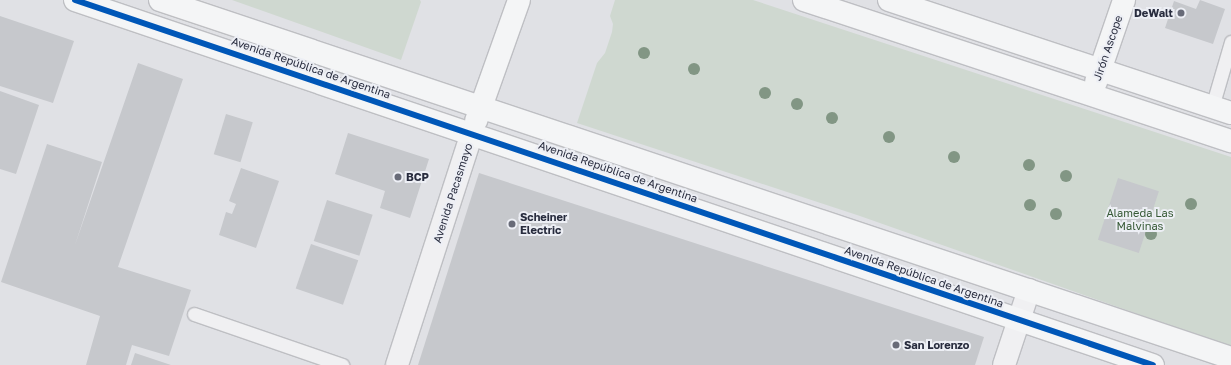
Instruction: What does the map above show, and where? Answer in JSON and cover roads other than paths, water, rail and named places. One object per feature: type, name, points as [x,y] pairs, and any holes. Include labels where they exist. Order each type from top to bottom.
[{"type":"street","name":"Avenida República de Argentina","points":[[75,0],[472,133],[1153,365]]},
{"type":"street","name":"Avenida República de Argentina","points":[[160,0],[1231,358]]},
{"type":"street","name":"Avenida Pacasmayo","points":[[397,365],[472,133],[519,0]]},
{"type":"street","points":[[804,0],[1231,141]]},
{"type":"street","points":[[889,0],[1222,110]]},
{"type":"street","name":"Jirón Ascope","points":[[1092,95],[1124,0]]},
{"type":"street","points":[[1004,365],[1029,290]]},
{"type":"lane","points":[[1222,110],[1231,42]]},
{"type":"lane","points":[[194,314],[342,365]]},
{"type":"place","name":"DeWalt","points":[[1181,13]]},
{"type":"place","name":"BCP","points":[[398,177]]},
{"type":"place","name":"Scheiner Electric","points":[[512,224]]},
{"type":"place","name":"San Lorenzo","points":[[896,345]]},
{"type":"park label","name":"Alameda Las Malvinas","points":[[1140,220]]}]
